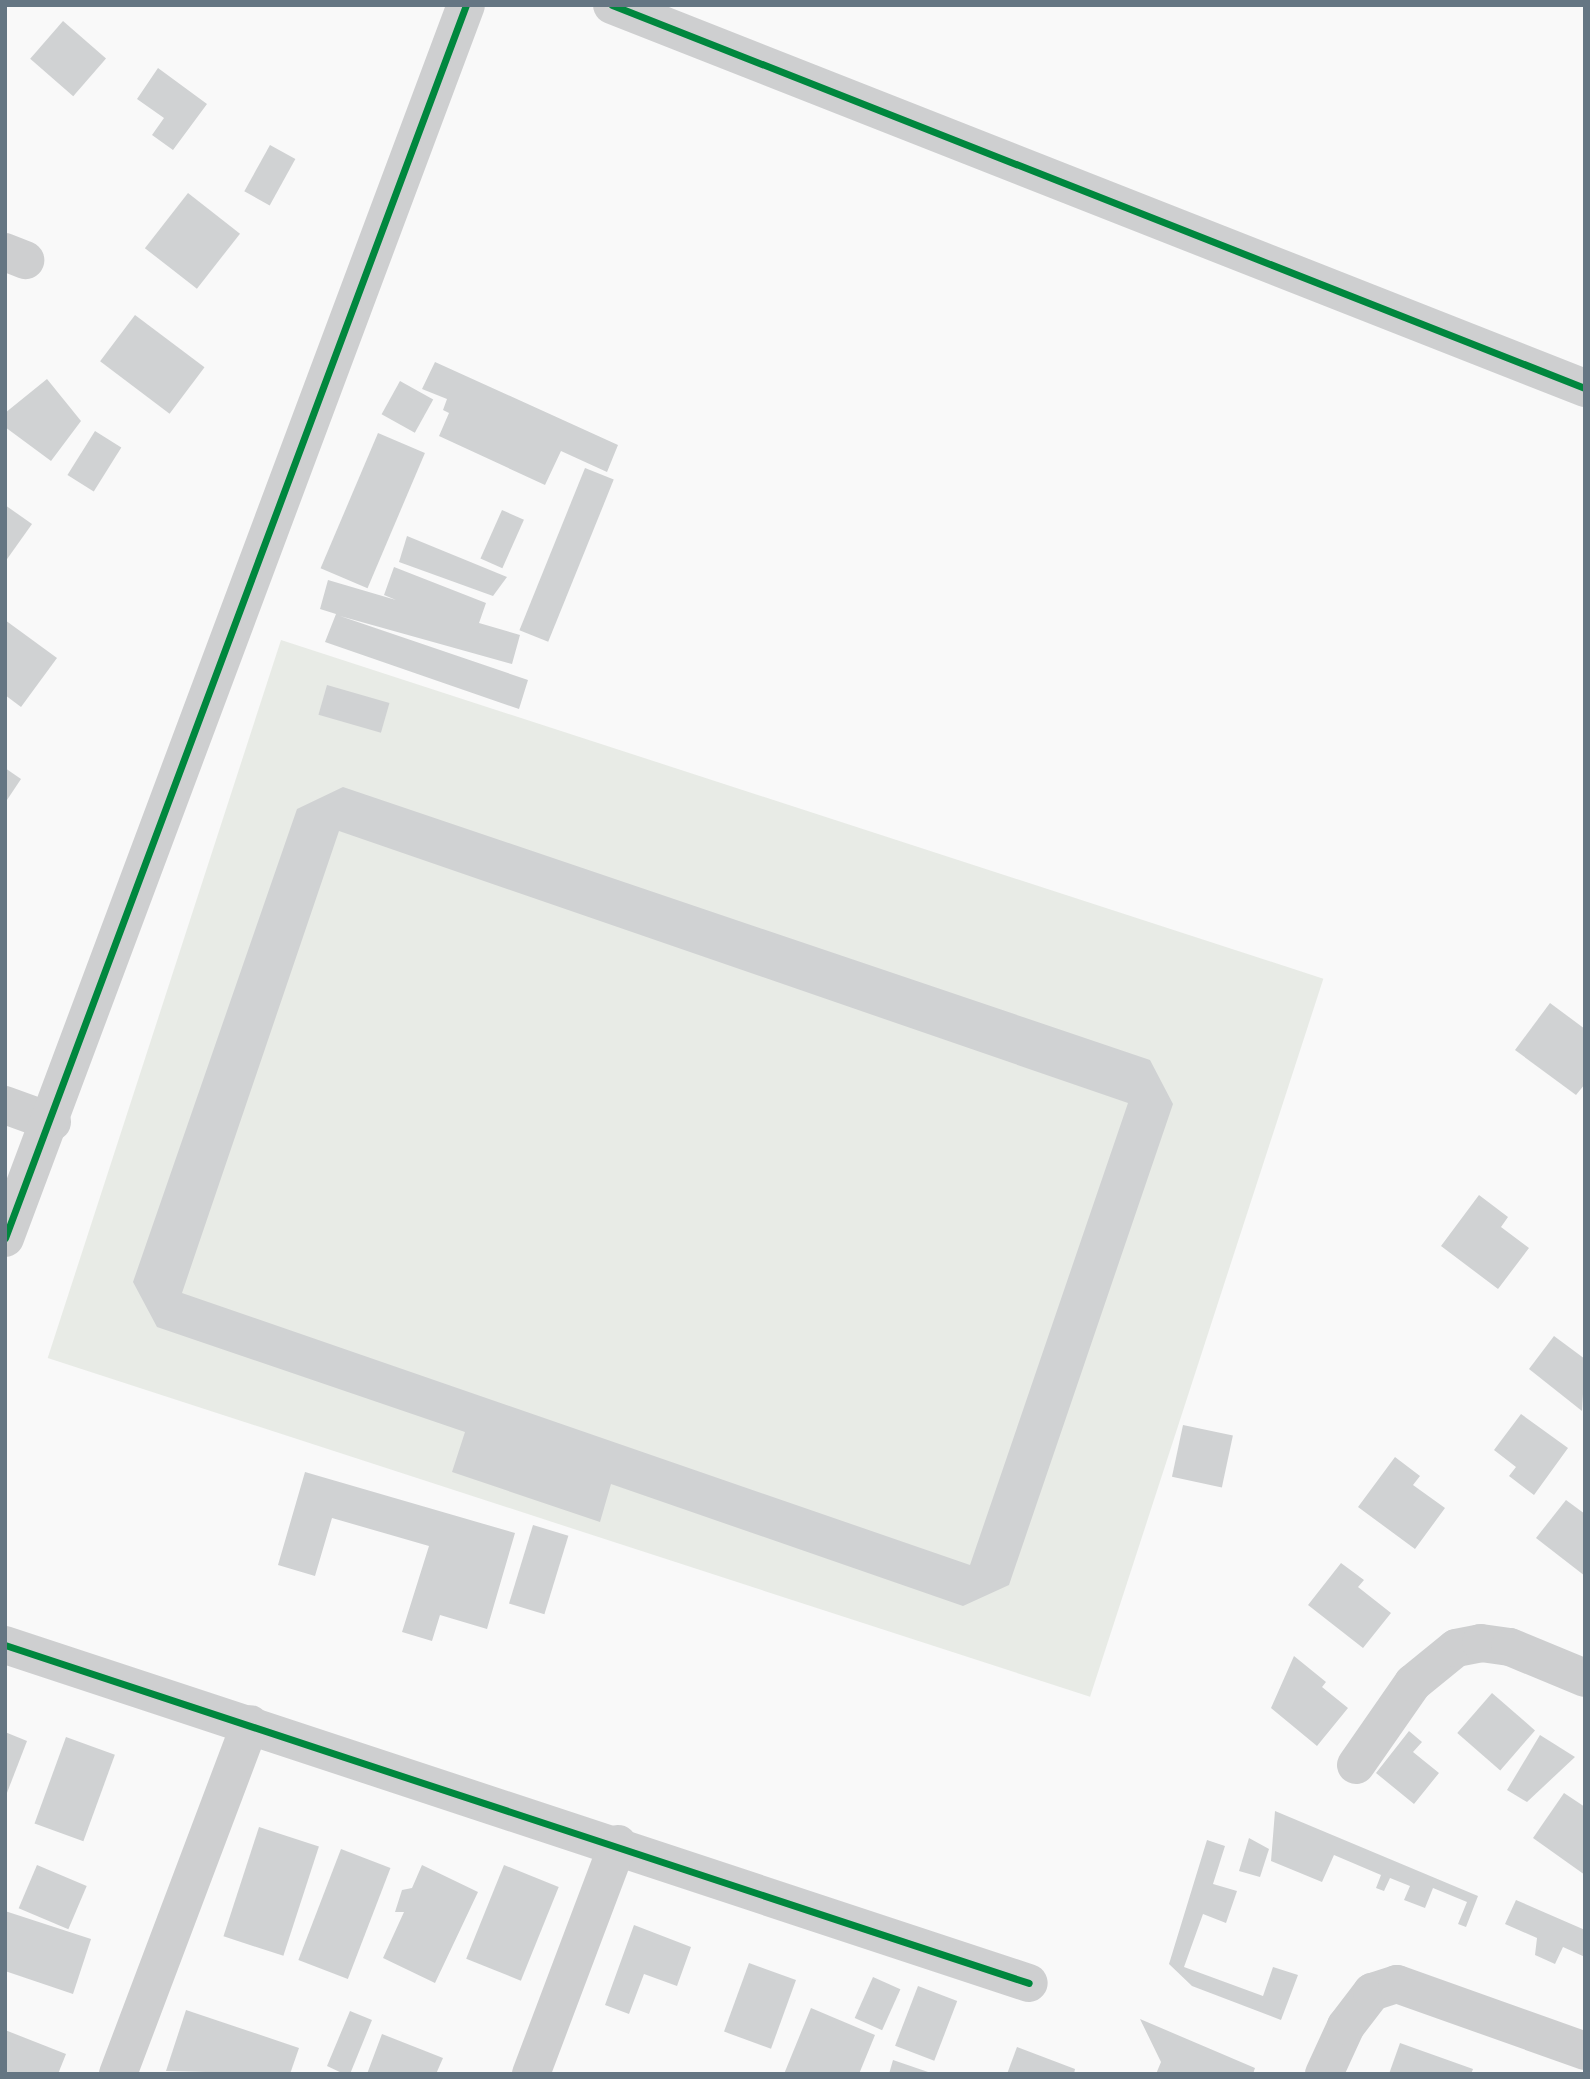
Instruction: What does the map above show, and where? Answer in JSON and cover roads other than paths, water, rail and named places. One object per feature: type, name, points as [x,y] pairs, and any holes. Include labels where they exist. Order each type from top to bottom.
[{"type":"street","points":[[5,1238],[52,1122],[466,5]]},
{"type":"street","points":[[612,5],[1585,388]]},
{"type":"street","points":[[5,1105],[52,1122]]},
{"type":"street","points":[[1356,1765],[1413,1683],[1456,1648],[1481,1643],[1510,1647],[1585,1678]]},
{"type":"street","points":[[5,1645],[618,1844],[1029,1983]]},
{"type":"street","points":[[118,2074],[250,1724]]},
{"type":"street","points":[[531,2074],[618,1844]]},
{"type":"street","points":[[1324,2074],[1346,2026],[1373,1992],[1397,1984],[1585,2051]]}]
